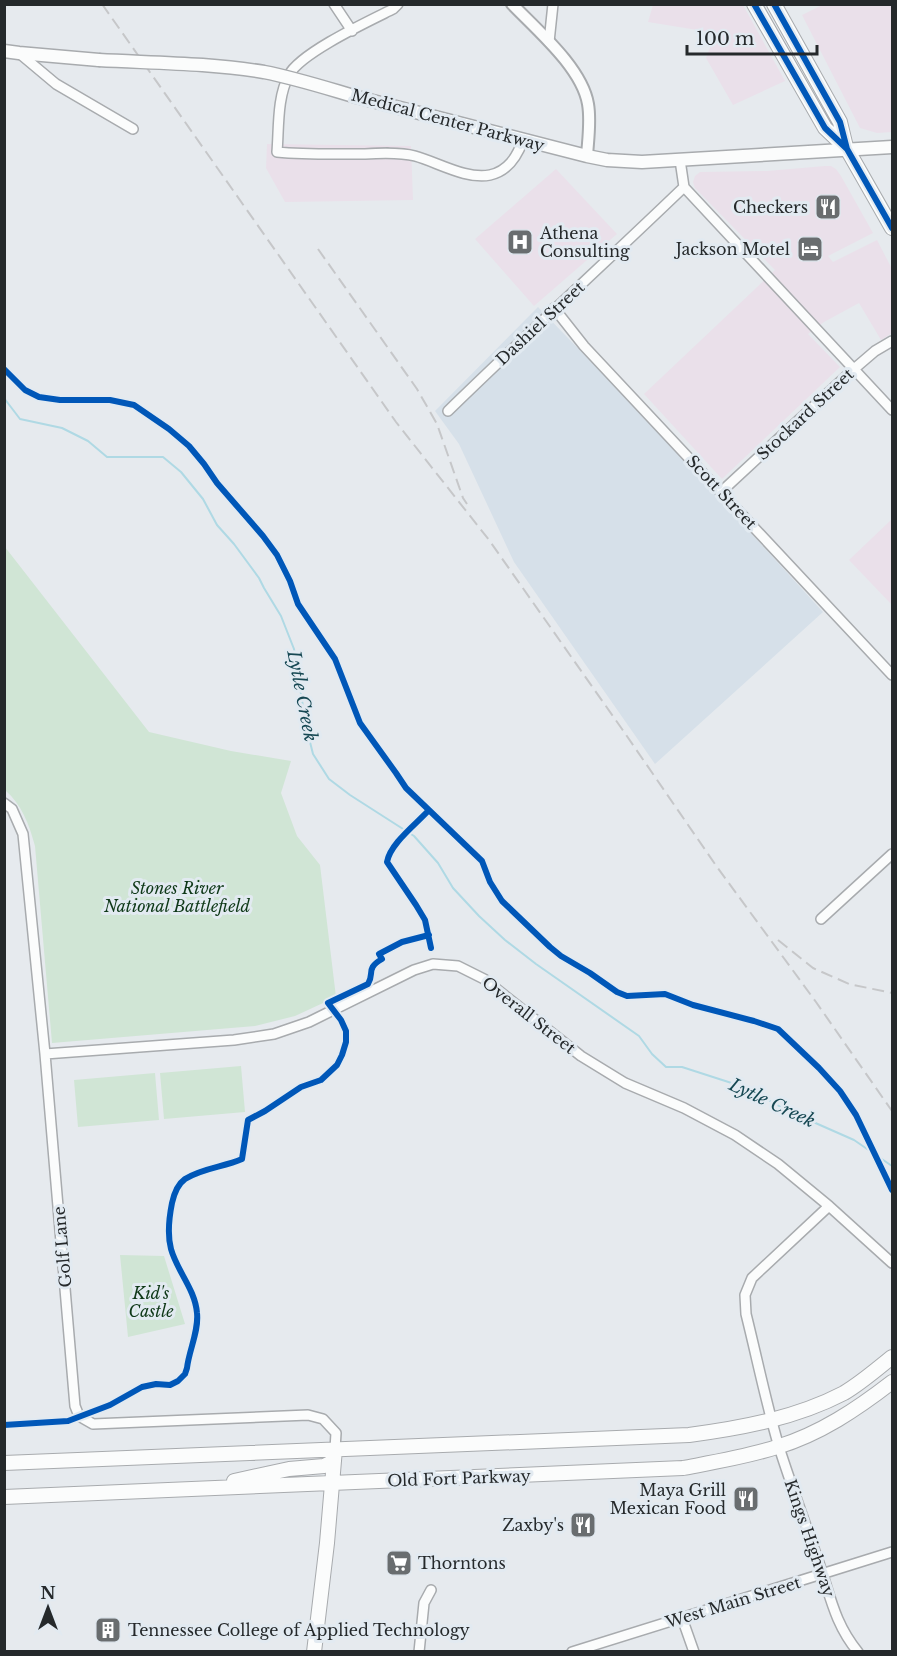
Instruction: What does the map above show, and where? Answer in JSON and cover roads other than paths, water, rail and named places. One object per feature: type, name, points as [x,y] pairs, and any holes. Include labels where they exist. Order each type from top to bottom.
[{"type":"main road","points":[[754,4],[825,128],[847,149]]},
{"type":"main road","points":[[774,4],[840,122],[847,149],[892,228]]},
{"type":"main road","name":"Medical Center Parkway","points":[[4,51],[263,72],[607,160],[642,162],[892,147]]},
{"type":"main road","name":"Old Fort Parkway","points":[[4,1463],[334,1455],[689,1435],[732,1429],[803,1411],[845,1392],[892,1357]]},
{"type":"main road","name":"Old Fort Parkway","points":[[4,1497],[683,1468],[740,1458],[779,1447],[817,1431],[851,1412],[892,1382]]},
{"type":"main road","points":[[314,1652],[333,1484],[334,1455]]},
{"type":"main road","points":[[202,1489],[290,1469],[324,1466],[334,1455]]},
{"type":"street","points":[[334,4],[352,31]]},
{"type":"street","points":[[398,4],[393,9],[307,56],[290,73],[282,95],[278,152],[300,154],[397,153],[414,156],[472,175],[489,175],[505,170],[519,152],[523,140]]},
{"type":"street","points":[[512,4],[572,69],[583,88],[589,105],[588,156]]},
{"type":"street","points":[[549,42],[553,4]]},
{"type":"street","points":[[19,53],[56,84],[133,129]]},
{"type":"street","points":[[680,160],[684,187],[892,410]]},
{"type":"street","name":"Dashiel Street","points":[[448,411],[684,187]]},
{"type":"street","name":"Scott Street","points":[[554,308],[584,346],[892,675]]},
{"type":"street","name":"Stockard Street","points":[[722,491],[854,369],[875,351],[892,341]]},
{"type":"street","name":"Golf Lane","points":[[4,803],[12,809],[23,834],[45,1054],[74,1397],[79,1416],[93,1424],[308,1414],[323,1419],[336,1434],[334,1455]]},
{"type":"street","points":[[821,919],[892,854]]},
{"type":"street","name":"Overall Street","points":[[45,1054],[234,1040],[274,1034],[309,1022],[414,970],[434,964],[458,966],[484,979],[581,1056],[625,1083],[684,1108],[735,1135],[778,1164],[892,1263]]},
{"type":"street","name":"Kings Highway","points":[[829,1206],[752,1278],[745,1295],[746,1314],[779,1447],[823,1574],[836,1619],[858,1652]]},
{"type":"street","name":"West Main Street","points":[[572,1652],[892,1552]]},
{"type":"street","points":[[419,1652],[424,1603],[431,1590]]},
{"type":"street","points":[[682,1618],[694,1652]]},
{"type":"waterway","name":"Lytle Creek","points":[[4,398],[20,419],[62,428],[88,441],[107,457],[163,457],[181,472],[203,499],[217,525],[259,578],[281,616],[294,649],[306,726],[313,754],[329,779],[414,836],[438,863],[453,888],[505,940],[639,1036],[652,1054],[666,1067],[682,1067],[747,1088],[786,1110],[854,1140],[892,1166]]},
{"type":"railway","points":[[102,4],[396,422],[489,540],[717,867],[892,1111]]},
{"type":"railway","points":[[318,249],[417,389],[437,424],[467,504]]},
{"type":"railway","points":[[778,940],[813,968],[849,984],[892,993]]},
{"type":"place","name":"Checkers","points":[[828,207]]},
{"type":"place","name":"Athena Consulting","points":[[520,242]]},
{"type":"place","name":"Jackson Motel","points":[[810,249]]},
{"type":"place","name":"Maya Grill Mexican Food","points":[[746,1499]]},
{"type":"place","name":"Zaxby's","points":[[583,1525]]},
{"type":"place","name":"Thorntons","points":[[399,1563]]},
{"type":"place","name":"Tennessee College of Applied Technology","points":[[108,1630]]},
{"type":"park label","name":"Stones River National Battlefield","points":[[177,897]]},
{"type":"park label","name":"Kid's Castle","points":[[151,1302]]}]
